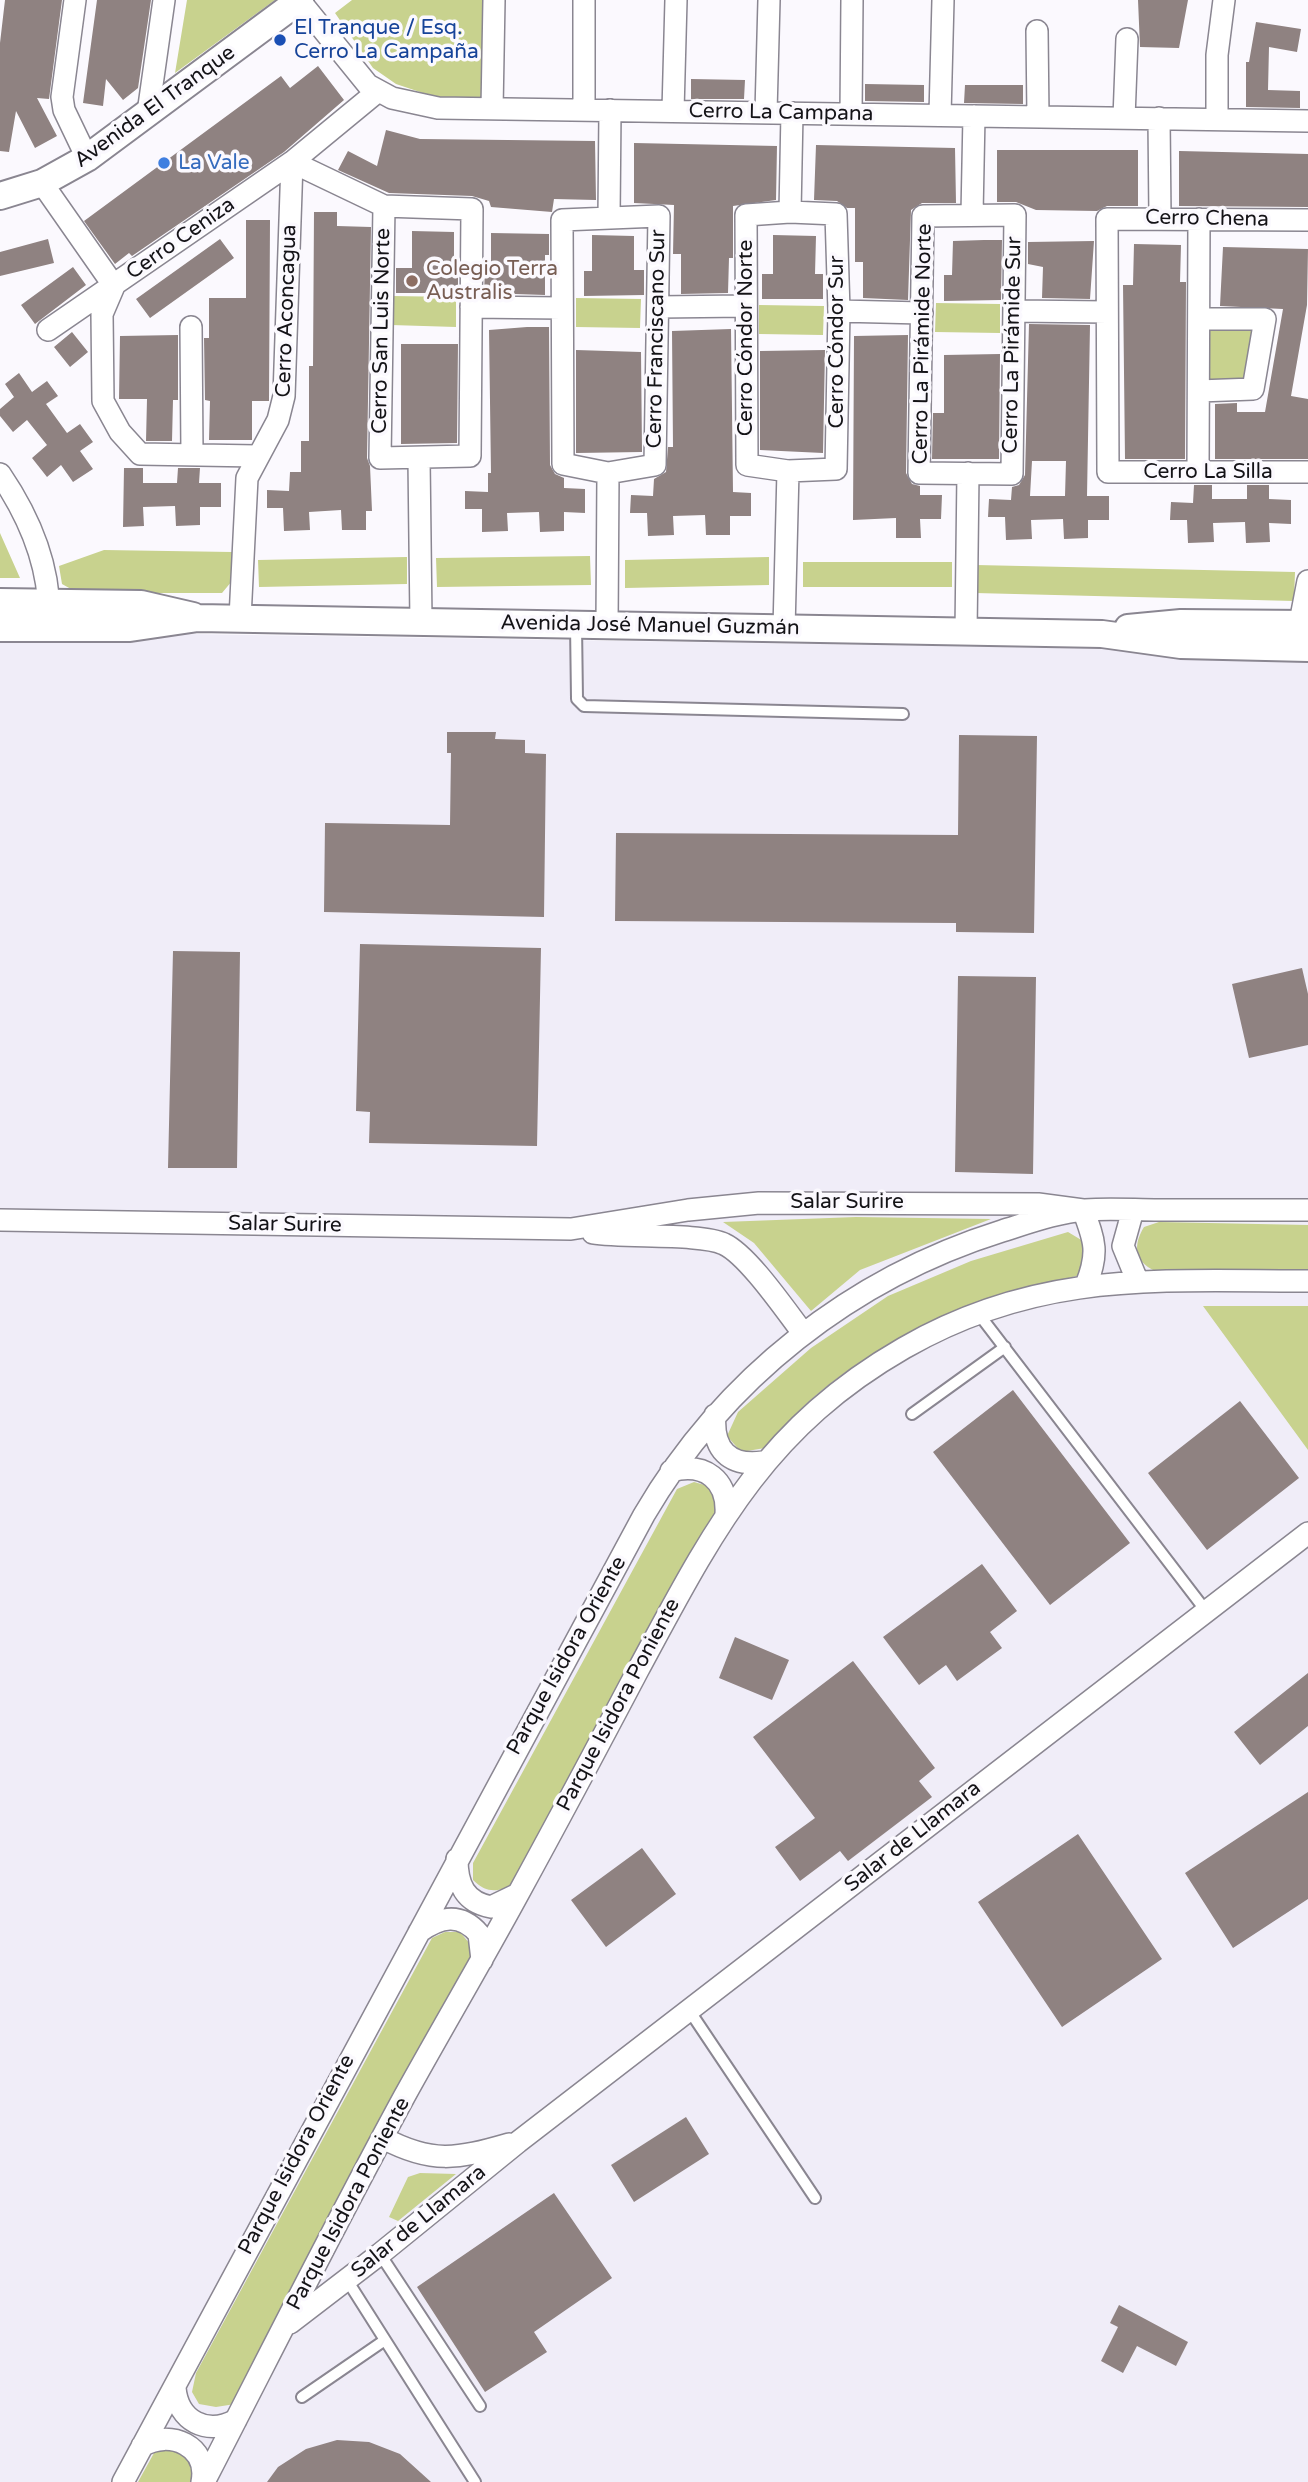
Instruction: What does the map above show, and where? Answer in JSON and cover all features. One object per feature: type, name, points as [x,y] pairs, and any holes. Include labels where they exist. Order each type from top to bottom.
[{"type":"street","points":[[75,0],[62,97],[64,110],[87,158]]},
{"type":"street","points":[[148,113],[164,0]]},
{"type":"street","name":"Avenida El Tranque","points":[[0,196],[42,183],[87,158],[299,0]]},
{"type":"street","name":"Cerro La Campana","points":[[299,0],[359,75],[377,92],[422,106],[1308,121]]},
{"type":"street","points":[[492,108],[494,0]]},
{"type":"street","points":[[584,0],[584,110]]},
{"type":"street","points":[[673,111],[676,0]]},
{"type":"street","points":[[766,113],[769,0]]},
{"type":"street","points":[[851,114],[852,0]]},
{"type":"street","points":[[940,115],[943,0]]},
{"type":"street","points":[[1217,120],[1217,55],[1224,0]]},
{"type":"street","points":[[1037,31],[1038,117]]},
{"type":"street","points":[[1124,118],[1127,39]]},
{"type":"street","name":"Cerro Ceniza","points":[[48,330],[292,162],[377,92]]},
{"type":"street","points":[[607,625],[608,473],[563,464],[561,308],[562,220],[609,217],[610,110]]},
{"type":"street","points":[[790,212],[792,113]]},
{"type":"street","points":[[972,214],[974,116]]},
{"type":"street","points":[[1159,118],[1160,218]]},
{"type":"street","points":[[292,162],[384,206],[472,209],[470,456],[419,459],[421,622]]},
{"type":"street","name":"Cerro Aconcagua","points":[[240,618],[246,548],[245,489],[257,456],[278,420],[284,397],[292,162]]},
{"type":"street","points":[[42,183],[114,286],[102,314],[103,401],[120,432],[140,454],[257,456]]},
{"type":"street","name":"Cerro San Luis Norte","points":[[384,206],[380,458],[419,459]]},
{"type":"street","name":"Cerro Cóndor Norte","points":[[788,471],[747,465],[745,306],[746,215],[790,212]]},
{"type":"street","name":"Cerro Cóndor Sur","points":[[788,471],[836,468],[839,312],[836,214],[790,212]]},
{"type":"street","name":"Cerro La Pirámide Sur","points":[[968,473],[1012,474],[1015,215],[972,214]]},
{"type":"street","name":"Cerro La Pirámide Norte","points":[[968,473],[919,473],[923,216],[972,214]]},
{"type":"street","name":"Cerro Franciscano Sur","points":[[608,473],[655,465],[659,216],[609,217]]},
{"type":"street","name":"Cerro Chena","points":[[1107,312],[1107,219],[1308,220]]},
{"type":"street","points":[[1198,471],[1199,219]]},
{"type":"street","points":[[658,307],[745,306]]},
{"type":"street","points":[[471,307],[561,308]]},
{"type":"street","points":[[1014,311],[1107,312]]},
{"type":"street","points":[[839,312],[922,313]]},
{"type":"street","name":"Cerro La Silla","points":[[1107,312],[1108,472],[1308,472]]},
{"type":"street","points":[[1199,319],[1265,319],[1253,390],[1199,391]]},
{"type":"street","points":[[191,327],[192,454]]},
{"type":"street","points":[[784,629],[788,471]]},
{"type":"street","points":[[966,632],[968,473]]},
{"type":"street","points":[[0,474],[42,554],[48,575],[49,615]]},
{"type":"street","points":[[1302,636],[1308,581]]},
{"type":"street","name":"Avenida José Manuel Guzmán","points":[[0,602],[49,615]]},
{"type":"street","name":"Avenida José Manuel Guzmán","points":[[0,628],[49,615],[141,604],[198,618],[1102,634],[1181,623],[1302,636]]},
{"type":"street","name":"Salar Surire","points":[[571,1229],[688,1210],[759,1203],[990,1203],[1083,1210]]},
{"type":"street","points":[[1083,1210],[1095,1248],[1094,1264],[1086,1285]]},
{"type":"street","name":"Parque Isidora Oriente","points":[[123,2482],[644,1515],[671,1471],[715,1415],[755,1374],[803,1333],[884,1281],[933,1257],[1012,1228],[1083,1210],[1308,1210]]},
{"type":"street","points":[[1133,1210],[1123,1246],[1137,1280]]},
{"type":"street","name":"Salar Surire","points":[[0,1220],[571,1229],[620,1237],[700,1239],[724,1244],[747,1264],[803,1333]]},
{"type":"street","name":"Parque Isidora Poniente","points":[[203,2482],[383,2138],[518,1895],[700,1556],[726,1514],[764,1462],[804,1421],[870,1369],[935,1331],[978,1312],[1086,1285],[1137,1280],[1308,1281]]},
{"type":"street","points":[[715,1415],[714,1436],[722,1452],[741,1463],[764,1462]]},
{"type":"street","points":[[671,1471],[694,1468],[715,1477],[725,1492],[726,1514]]},
{"type":"street","name":"Salar de Llamara","points":[[285,2326],[380,2255],[518,2142],[1308,1533]]},
{"type":"street","points":[[457,1859],[458,1882],[471,1900],[491,1907],[518,1895]]},
{"type":"street","points":[[418,1932],[445,1918],[464,1921],[479,1934],[482,1960]]},
{"type":"street","name":"Salar de Llamara","points":[[383,2138],[405,2150],[437,2158],[473,2154],[518,2142]]},
{"type":"street","points":[[175,2388],[180,2409],[195,2423],[216,2427],[236,2420]]},
{"type":"street","points":[[142,2446],[162,2438],[183,2442],[198,2456],[203,2482]]},
{"type":"lane","points":[[576,625],[577,699],[584,706],[903,714]]},
{"type":"lane","points":[[978,1312],[1206,1611]]},
{"type":"lane","points":[[912,1414],[1005,1347]]},
{"type":"lane","points":[[690,2010],[815,2198]]},
{"type":"lane","points":[[380,2255],[480,2406]]},
{"type":"lane","points":[[347,2280],[475,2482]]},
{"type":"lane","points":[[302,2397],[385,2340]]},
{"type":"shaded area","points":[[0,631],[1308,652],[1308,2482],[0,2482]]},
{"type":"green space","points":[[187,0],[275,0],[175,73]]},
{"type":"green space","points":[[352,0],[485,0],[481,97],[441,99],[396,84],[373,68],[335,13]]},
{"type":"green space","points":[[392,296],[456,297],[456,327],[391,325]]},
{"type":"green space","points":[[576,298],[641,299],[640,328],[576,327]]},
{"type":"green space","points":[[936,303],[1000,304],[1000,333],[935,332]]},
{"type":"green space","points":[[759,305],[824,306],[823,335],[759,334]]},
{"type":"green space","points":[[1210,328],[1254,328],[1245,381],[1210,384]]},
{"type":"green space","points":[[0,533],[20,578],[0,578]]},
{"type":"green space","points":[[104,550],[232,552],[232,581],[222,593],[78,593],[62,584],[59,566]]},
{"type":"green space","points":[[590,556],[591,585],[437,587],[436,558]]},
{"type":"green space","points":[[407,557],[407,584],[259,587],[258,560]]},
{"type":"green space","points":[[769,557],[769,585],[625,588],[625,560]]},
{"type":"green space","points":[[803,562],[952,562],[952,587],[803,587]]},
{"type":"green space","points":[[976,565],[1295,572],[1294,601],[975,593]]},
{"type":"green space","points":[[856,1217],[991,1219],[860,1270],[811,1311],[754,1243],[723,1222]]},
{"type":"green space","points":[[1159,1222],[1308,1225],[1308,1271],[1155,1271],[1139,1257],[1137,1246],[1144,1227]]},
{"type":"green space","points":[[1068,1232],[1083,1241],[1086,1261],[1080,1275],[984,1300],[914,1330],[833,1382],[785,1424],[765,1448],[741,1452],[727,1436],[738,1412],[811,1348],[888,1296],[971,1261]]},
{"type":"green space","points":[[1203,1306],[1308,1306],[1308,1450]]},
{"type":"green space","points":[[694,1482],[708,1486],[717,1499],[716,1517],[517,1884],[499,1890],[489,1890],[478,1885],[473,1880],[473,1863],[677,1489]]},
{"type":"green space","points":[[445,1932],[460,1932],[470,1944],[475,1958],[235,2404],[216,2407],[199,2404],[192,2392],[196,2373],[432,1938]]},
{"type":"green space","points":[[420,2173],[456,2174],[398,2221],[389,2217],[408,2177]]},
{"type":"green space","points":[[167,2444],[193,2462],[191,2482],[138,2482],[154,2453]]},
{"type":"building","points":[[5,0],[62,0],[49,99],[37,98],[57,136],[35,148],[16,111],[9,152],[0,151],[0,43]]},
{"type":"building","points":[[97,0],[151,0],[138,88],[123,100],[106,79],[103,106],[83,103]]},
{"type":"building","points":[[1138,0],[1188,0],[1179,48],[1140,47]]},
{"type":"building","points":[[1256,22],[1301,29],[1297,52],[1269,47],[1268,90],[1300,91],[1300,108],[1246,107],[1246,62],[1249,62]]},
{"type":"building","points":[[318,66],[344,100],[284,152],[132,256],[129,253],[115,264],[84,221],[281,76],[290,88]]},
{"type":"building","points":[[691,79],[745,80],[744,99],[691,99]]},
{"type":"building","points":[[865,84],[924,85],[924,102],[865,101]]},
{"type":"building","points":[[965,85],[1023,85],[1023,104],[964,103]]},
{"type":"building","points":[[386,130],[420,139],[595,141],[596,200],[554,199],[552,212],[491,207],[489,201],[472,196],[389,193],[338,170],[348,151],[377,166]]},
{"type":"building","points":[[634,143],[777,146],[776,200],[733,206],[733,258],[729,258],[728,293],[681,294],[681,254],[673,254],[674,205],[634,203]]},
{"type":"building","points":[[816,145],[955,148],[956,203],[922,203],[911,210],[908,300],[863,298],[863,262],[855,262],[855,208],[847,208],[837,201],[814,200]]},
{"type":"building","points":[[997,150],[1138,150],[1138,206],[1107,206],[1097,211],[1036,210],[1016,202],[997,202]]},
{"type":"building","points":[[1179,151],[1308,154],[1308,207],[1179,206]]},
{"type":"building","points":[[314,212],[337,212],[337,226],[371,227],[367,458],[370,466],[372,511],[366,511],[366,530],[342,530],[341,510],[309,512],[310,530],[284,531],[283,508],[267,508],[267,490],[289,491],[290,472],[301,472],[301,441],[309,441],[309,366],[313,366]]},
{"type":"building","points":[[246,220],[270,220],[269,401],[252,401],[252,440],[209,440],[210,401],[205,400],[204,338],[209,338],[209,298],[246,298]]},
{"type":"building","points":[[412,231],[454,232],[454,268],[458,268],[458,293],[396,293],[396,268],[412,268]]},
{"type":"building","points":[[491,233],[549,234],[549,255],[545,255],[545,295],[484,293],[485,268],[491,268]]},
{"type":"building","points":[[592,235],[634,236],[634,270],[644,270],[644,295],[584,296],[584,271],[592,271]]},
{"type":"building","points":[[773,235],[816,236],[815,274],[823,274],[823,299],[762,299],[762,274],[773,274]]},
{"type":"building","points":[[48,239],[54,263],[0,276],[0,252]]},
{"type":"building","points":[[220,239],[234,258],[150,318],[136,299]]},
{"type":"building","points":[[1002,240],[1001,300],[944,301],[944,275],[952,275],[953,241]]},
{"type":"building","points":[[1094,241],[1090,299],[1042,298],[1043,267],[1028,264],[1028,242]]},
{"type":"building","points":[[1134,244],[1181,245],[1180,282],[1186,282],[1185,459],[1125,459],[1123,285],[1133,285]]},
{"type":"building","points":[[1223,247],[1308,249],[1307,305],[1291,396],[1308,399],[1308,459],[1215,459],[1215,404],[1237,403],[1237,412],[1265,412],[1283,309],[1220,306]]},
{"type":"building","points":[[73,267],[86,285],[35,324],[21,305]]},
{"type":"building","points":[[1029,324],[1090,325],[1087,496],[1109,496],[1109,520],[1088,520],[1088,538],[1064,539],[1063,519],[1031,520],[1032,539],[1006,540],[1005,517],[988,517],[989,499],[1011,500],[1012,487],[1019,485],[1025,475]],"holes":[[[1032,461],[1066,461],[1065,496],[1030,496]]]},
{"type":"building","points":[[549,327],[550,465],[555,474],[564,478],[564,488],[585,489],[585,513],[564,512],[564,531],[540,532],[539,512],[507,513],[508,531],[482,532],[482,509],[465,509],[465,491],[488,492],[488,473],[491,473],[489,330]]},
{"type":"building","points":[[731,329],[733,492],[751,493],[751,516],[730,516],[730,535],[706,535],[705,515],[673,516],[674,535],[648,536],[647,513],[630,513],[631,495],[653,496],[654,479],[666,472],[668,447],[673,447],[672,331]]},
{"type":"building","points":[[72,332],[88,352],[70,367],[54,347]]},
{"type":"building","points":[[178,335],[178,400],[173,400],[172,441],[146,441],[147,399],[119,399],[120,336]]},
{"type":"building","points":[[908,335],[906,473],[912,484],[920,486],[920,495],[942,495],[941,519],[920,519],[921,538],[896,538],[896,518],[853,520],[854,336]]},
{"type":"building","points":[[401,344],[458,344],[457,443],[401,444]]},
{"type":"building","points":[[576,350],[641,352],[642,452],[576,453]]},
{"type":"building","points":[[825,350],[823,453],[760,450],[760,351]]},
{"type":"building","points":[[1000,354],[999,459],[932,459],[933,413],[944,413],[944,355]]},
{"type":"building","points":[[19,373],[32,392],[47,381],[58,396],[46,404],[67,433],[80,424],[93,442],[80,451],[93,469],[73,482],[61,465],[47,477],[32,458],[47,445],[27,420],[13,432],[0,416],[0,409],[14,397],[5,384]]},
{"type":"building","points":[[124,468],[143,468],[143,483],[177,483],[178,468],[200,468],[199,483],[221,483],[221,507],[200,507],[200,525],[176,526],[175,506],[143,507],[144,526],[123,527]]},
{"type":"building","points":[[1194,485],[1212,485],[1212,499],[1247,499],[1247,485],[1269,485],[1269,499],[1291,500],[1291,524],[1269,523],[1270,542],[1246,543],[1245,522],[1213,523],[1214,542],[1188,543],[1187,520],[1170,520],[1171,502],[1193,503]]},
{"type":"building","points":[[447,732],[496,732],[495,739],[525,740],[525,753],[546,754],[544,917],[324,912],[325,823],[450,825],[451,753],[447,753]]},
{"type":"building","points":[[959,735],[1037,736],[1034,933],[956,932],[956,923],[615,921],[616,833],[958,835]]},
{"type":"building","points":[[360,944],[541,948],[537,1146],[369,1143],[370,1112],[356,1111]]},
{"type":"building","points":[[173,951],[240,952],[237,1168],[168,1168]]},
{"type":"building","points":[[1302,968],[1308,994],[1308,1045],[1249,1058],[1232,984]]},
{"type":"building","points":[[958,976],[1036,977],[1033,1174],[955,1172]]},
{"type":"building","points":[[1013,1390],[1130,1543],[1050,1605],[933,1452]]},
{"type":"building","points":[[1240,1401],[1299,1478],[1207,1550],[1148,1473]]},
{"type":"building","points":[[982,1564],[1017,1611],[990,1632],[1002,1648],[957,1681],[946,1665],[919,1685],[883,1637]]},
{"type":"building","points":[[735,1637],[789,1660],[772,1700],[719,1678]]},
{"type":"building","points":[[853,1661],[935,1768],[919,1781],[932,1797],[848,1861],[840,1851],[800,1881],[775,1847],[815,1818],[753,1737]]},
{"type":"building","points":[[1308,1673],[1308,1726],[1260,1765],[1234,1732]]},
{"type":"building","points":[[1308,1792],[1308,1899],[1233,1948],[1185,1873]]},
{"type":"building","points":[[1078,1834],[1162,1959],[1062,2027],[978,1902]]},
{"type":"building","points":[[642,1848],[676,1894],[606,1947],[571,1900]]},
{"type":"building","points":[[686,2117],[709,2154],[634,2202],[611,2165]]},
{"type":"building","points":[[554,2193],[612,2278],[534,2332],[547,2352],[485,2392],[417,2287]]},
{"type":"building","points":[[1119,2305],[1188,2342],[1176,2366],[1137,2346],[1123,2373],[1101,2361],[1118,2327],[1110,2323]]},
{"type":"building","points":[[337,2440],[369,2442],[400,2454],[431,2482],[267,2482],[278,2467],[306,2449]]},
{"type":"place","name":"El Tranque / Esq. Cerro La Campaña","points":[[280,40]]},
{"type":"place","name":"La Vale","points":[[164,163]]},
{"type":"place","name":"Colegio Terra Australis","points":[[412,281]]}]
